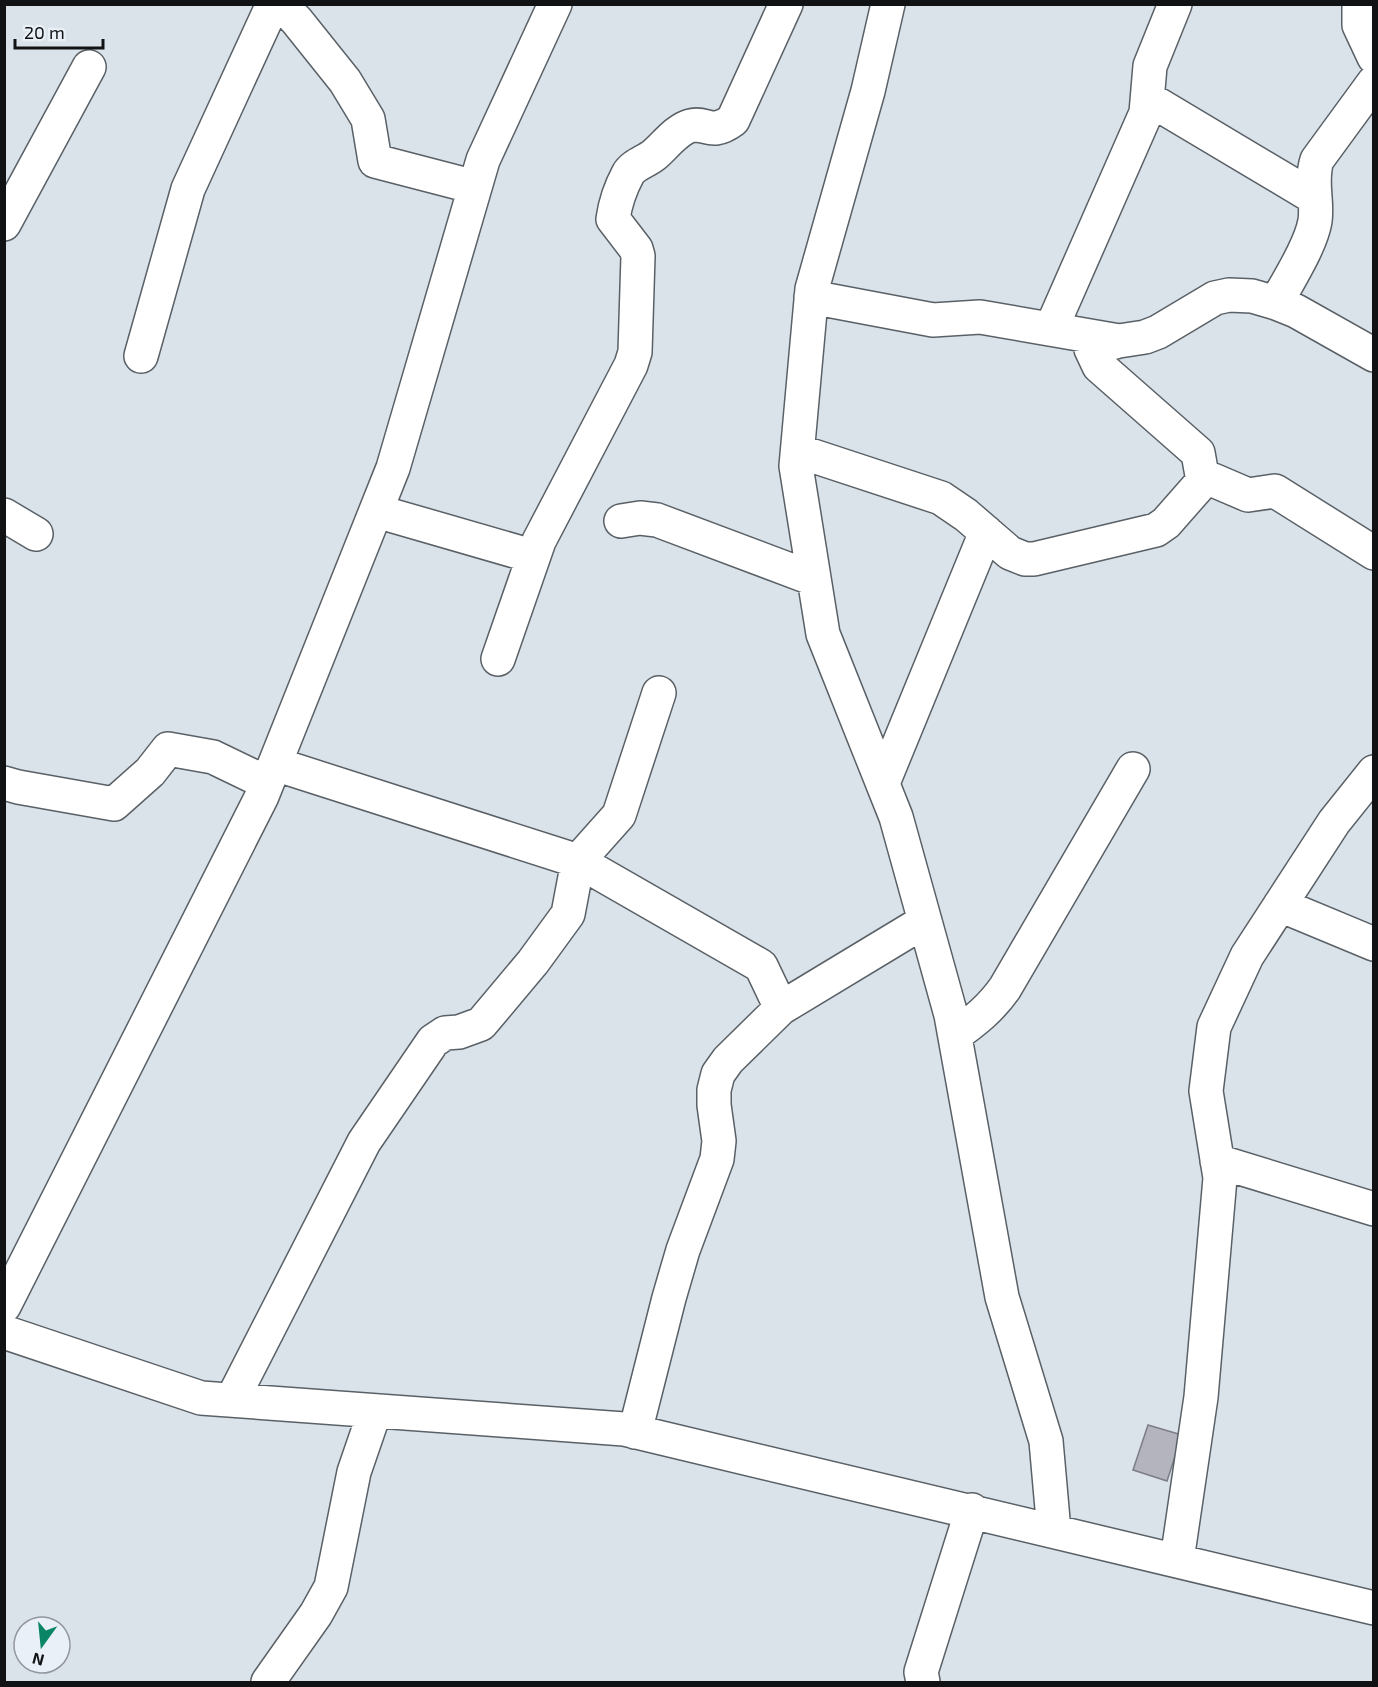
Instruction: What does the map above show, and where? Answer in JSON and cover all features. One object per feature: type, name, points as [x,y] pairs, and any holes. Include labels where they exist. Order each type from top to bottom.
[{"type":"street","points":[[141,356],[188,189],[273,4]]},
{"type":"street","points":[[281,4],[345,81],[368,119],[375,161],[475,187]]},
{"type":"street","points":[[4,1306],[271,773],[393,468],[483,160],[555,4]]},
{"type":"street","points":[[498,659],[532,556],[626,376],[635,352],[638,256],[636,249],[613,219],[614,210],[628,175],[633,168],[652,156],[686,127],[695,125],[709,129],[723,127],[733,120],[786,4]]},
{"type":"street","points":[[888,4],[868,91],[811,297],[796,466],[823,634],[896,817],[951,1016],[1002,1297],[1046,1441],[1054,1531]]},
{"type":"street","points":[[1051,329],[1146,113],[1149,99],[1150,66],[1175,4]]},
{"type":"street","points":[[1359,4],[1359,25],[1374,57]]},
{"type":"street","points":[[4,224],[89,67]]},
{"type":"street","points":[[1276,303],[1310,238],[1317,209],[1313,184],[1317,160],[1374,82]]},
{"type":"street","points":[[1149,99],[1315,198]]},
{"type":"street","points":[[1203,481],[1198,453],[1099,366],[1091,349],[1158,332],[1215,298],[1229,295],[1252,296],[1296,311],[1374,355]]},
{"type":"street","points":[[811,297],[933,320],[980,317],[1119,341]]},
{"type":"street","points":[[798,451],[941,498],[966,515],[1010,553],[1025,559],[1034,559],[1156,530],[1166,523],[1203,481],[1213,480],[1248,495],[1275,491],[1374,553]]},
{"type":"street","points":[[376,511],[532,556]]},
{"type":"street","points":[[4,515],[36,534]]},
{"type":"street","points":[[621,521],[640,518],[657,520],[814,579]]},
{"type":"street","points":[[883,783],[986,532]]},
{"type":"street","points":[[232,1400],[364,1142],[433,1041],[445,1033],[459,1032],[481,1024],[533,963],[568,914],[578,861],[619,815],[659,693]]},
{"type":"street","points":[[4,783],[114,804],[150,772],[168,748],[271,773],[578,861],[761,966],[781,1008]]},
{"type":"street","points":[[955,1035],[982,1016],[1005,988],[1133,769]]},
{"type":"street","points":[[1177,1560],[1201,1397],[1220,1178],[1206,1091],[1214,1027],[1247,956],[1334,822],[1374,772]]},
{"type":"street","points":[[1280,905],[1374,944]]},
{"type":"street","points":[[635,1431],[683,1250],[717,1159],[718,1141],[714,1097],[718,1074],[728,1060],[781,1008],[925,921]]},
{"type":"street","points":[[1217,1161],[1374,1209]]},
{"type":"street","points":[[4,1332],[201,1398],[635,1431],[1374,1608]]},
{"type":"street","points":[[267,1683],[316,1614],[331,1587],[354,1472],[375,1411]]},
{"type":"street","points":[[923,1683],[921,1672],[972,1510]]},
{"type":"building","points":[[1148,1425],[1182,1435],[1167,1481],[1133,1470]]}]
